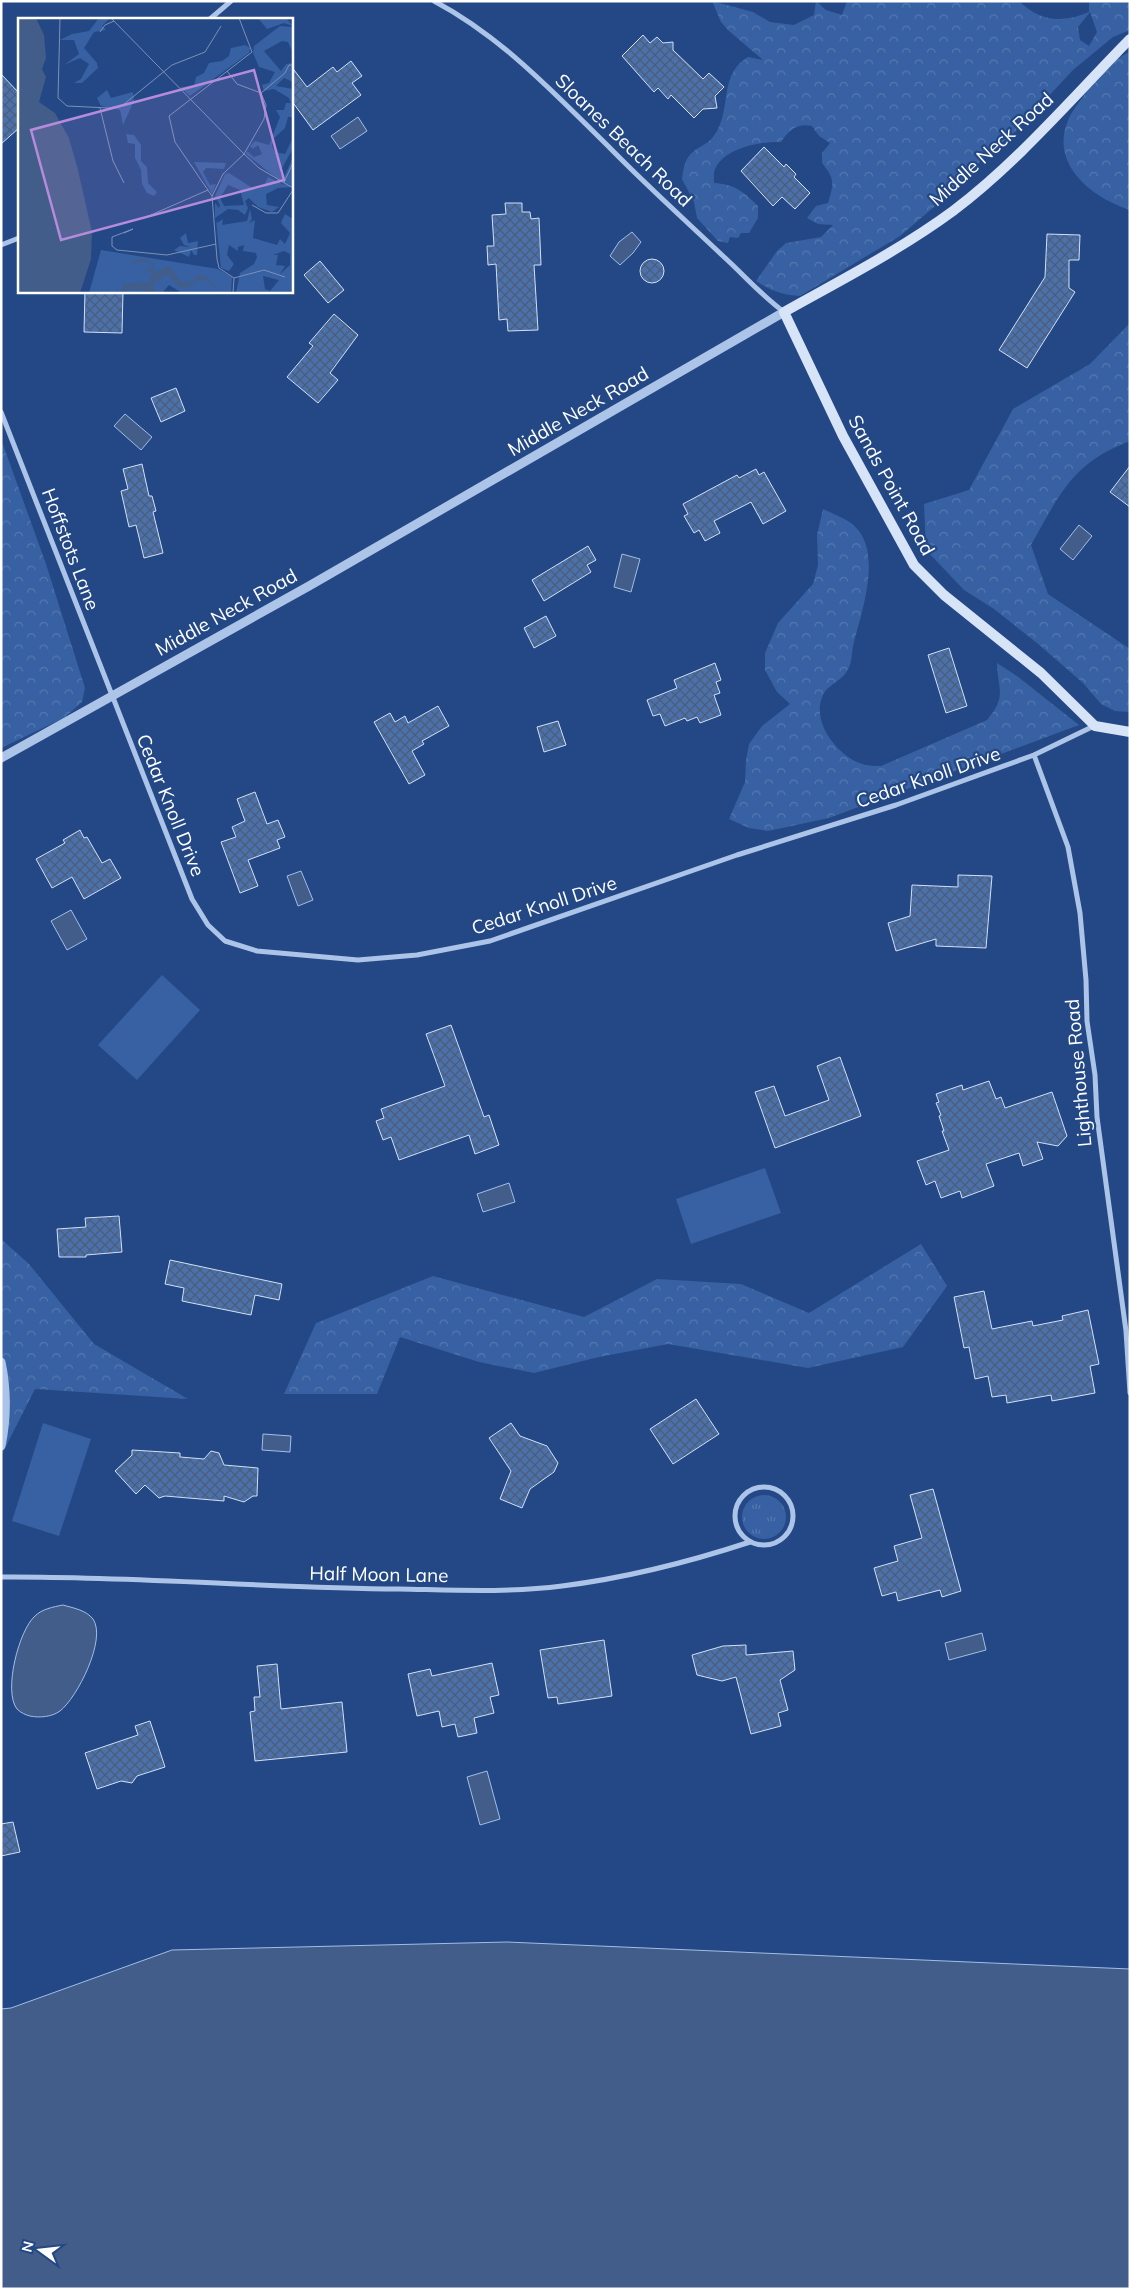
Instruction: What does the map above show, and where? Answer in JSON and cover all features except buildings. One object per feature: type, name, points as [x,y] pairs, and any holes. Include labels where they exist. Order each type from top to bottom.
[{"type":"main road","name":"Middle Neck Road","points":[[784,312],[900,246],[954,210],[1028,144],[1130,39]]},
{"type":"main road","name":"Sands Point Road","points":[[784,312],[843,436],[914,565],[944,595],[1041,673],[1095,726]]},
{"type":"main road","points":[[1095,726],[1130,732]]},
{"type":"street","points":[[211,18],[231,1]]},
{"type":"street","name":"Sloanes Beach Road","points":[[434,1],[458,14],[492,38],[532,71],[652,190],[725,258],[761,296],[784,312]]},
{"type":"street","points":[[1,245],[18,238]]},
{"type":"street","name":"Middle Neck Road","points":[[1,758],[309,586],[784,312]]},
{"type":"street","name":"Hoffstots Lane","points":[[1,412],[112,696]]},
{"type":"street","name":"Cedar Knoll Drive","points":[[112,696],[192,899],[208,925],[225,941],[257,951],[358,960],[417,955],[490,941],[737,855],[896,805],[1034,755]]},
{"type":"street","points":[[1034,755],[1095,726]]},
{"type":"street","name":"Lighthouse Road","points":[[1034,755],[1068,848],[1080,913],[1086,980],[1087,1021],[1095,1075],[1097,1117],[1126,1331],[1130,1393]]},
{"type":"street","points":[[1,1362],[7,1388],[5,1428],[1,1446]]},
{"type":"street","name":"Half Moon Lane","points":[[1,1577],[90,1577],[325,1589],[510,1591],[563,1586],[653,1570],[750,1542],[769,1545],[786,1536],[791,1527],[792,1508],[781,1492],[772,1488],[754,1489],[740,1501],[736,1509],[738,1528],[750,1542]]},
{"type":"green space","points":[[712,1],[753,12],[770,22],[794,25],[814,15],[816,1],[826,10],[842,15],[847,1],[1019,1],[1027,8],[1044,17],[1061,19],[1089,12],[1089,1],[1130,1],[1130,30],[1113,37],[1073,70],[1015,132],[982,159],[961,184],[900,236],[800,296],[777,292],[756,281],[777,251],[786,243],[821,237],[833,225],[818,224],[807,218],[816,206],[828,203],[832,182],[829,173],[822,163],[822,153],[830,143],[819,136],[812,126],[807,125],[794,128],[781,142],[754,144],[736,150],[721,160],[714,170],[714,183],[738,189],[758,206],[758,218],[749,233],[741,233],[738,238],[730,237],[728,243],[718,241],[697,218],[694,202],[682,179],[687,158],[712,139],[719,127],[727,89],[734,71],[748,57],[763,60],[721,22]],"holes":[[[1090,12],[1097,32],[1089,46],[1080,40],[1078,27]]]},
{"type":"green space","points":[[1130,52],[1130,210],[1115,204],[1087,187],[1076,175],[1068,163],[1064,148],[1064,133],[1075,107],[1094,82],[1117,59]]},
{"type":"green space","points":[[1130,323],[1130,441],[1094,459],[1081,470],[1060,495],[1031,545],[1048,594],[1130,649],[1130,712],[1115,711],[1101,704],[1083,683],[1037,643],[994,609],[964,590],[926,550],[924,504],[969,490],[1013,409],[1090,364]]},
{"type":"green space","points":[[1,439],[46,564],[85,688],[82,702],[64,718],[1,748]]},
{"type":"green space","points":[[823,509],[843,518],[856,527],[865,543],[868,556],[869,570],[865,601],[849,668],[842,678],[828,688],[823,695],[820,706],[820,716],[824,727],[837,747],[846,755],[866,765],[881,766],[987,720],[999,699],[1000,687],[997,663],[1017,676],[1079,725],[829,818],[768,831],[749,828],[729,819],[745,782],[749,744],[762,726],[790,704],[777,692],[765,670],[765,653],[778,623],[813,584],[818,565],[817,535]]},
{"type":"green space","points":[[162,975],[200,1010],[137,1080],[98,1045]]},
{"type":"green space","points":[[765,1168],[781,1213],[691,1244],[676,1199]]},
{"type":"green space","points":[[1,1239],[29,1264],[94,1344],[188,1399],[35,1389],[1,1456]]},
{"type":"green space","points":[[921,1244],[947,1286],[903,1347],[808,1368],[668,1344],[599,1357],[534,1373],[479,1362],[400,1337],[377,1394],[284,1394],[316,1323],[433,1276],[584,1317],[657,1279],[741,1284],[809,1313]]},
{"type":"green space","points":[[43,1423],[91,1439],[59,1536],[12,1521]]},
{"type":"green space","points":[[768,1495],[780,1501],[785,1508],[785,1526],[780,1533],[773,1538],[760,1539],[752,1536],[745,1529],[742,1513],[745,1505],[752,1498]]},
{"type":"shaded area","points":[[358,117],[367,131],[340,149],[331,136]]},
{"type":"shaded area","points":[[632,232],[641,242],[633,253],[620,265],[610,256],[619,242]]},
{"type":"shaded area","points":[[125,414],[152,437],[141,450],[114,426]]},
{"type":"shaded area","points":[[1079,525],[1092,536],[1073,560],[1060,549]]},
{"type":"shaded area","points":[[622,554],[640,559],[631,592],[614,587]]},
{"type":"shaded area","points":[[301,871],[313,900],[298,906],[287,876]]},
{"type":"shaded area","points":[[71,910],[87,939],[67,950],[51,921]]},
{"type":"shaded area","points":[[509,1183],[515,1202],[483,1212],[477,1194]]},
{"type":"shaded area","points":[[263,1434],[291,1436],[290,1452],[262,1450]]},
{"type":"shaded area","points":[[63,1605],[83,1611],[93,1619],[96,1628],[96,1640],[93,1653],[82,1681],[67,1704],[60,1711],[53,1715],[28,1716],[17,1709],[13,1700],[12,1689],[12,1675],[23,1634],[35,1616],[44,1610]]},
{"type":"shaded area","points":[[982,1633],[986,1650],[949,1660],[945,1643]]},
{"type":"shaded area","points":[[487,1771],[500,1819],[480,1825],[467,1777]]},
{"type":"shaded area","points":[[507,1942],[1130,1969],[1130,2289],[1,2289],[1,2009],[11,2008],[172,1950]]}]
